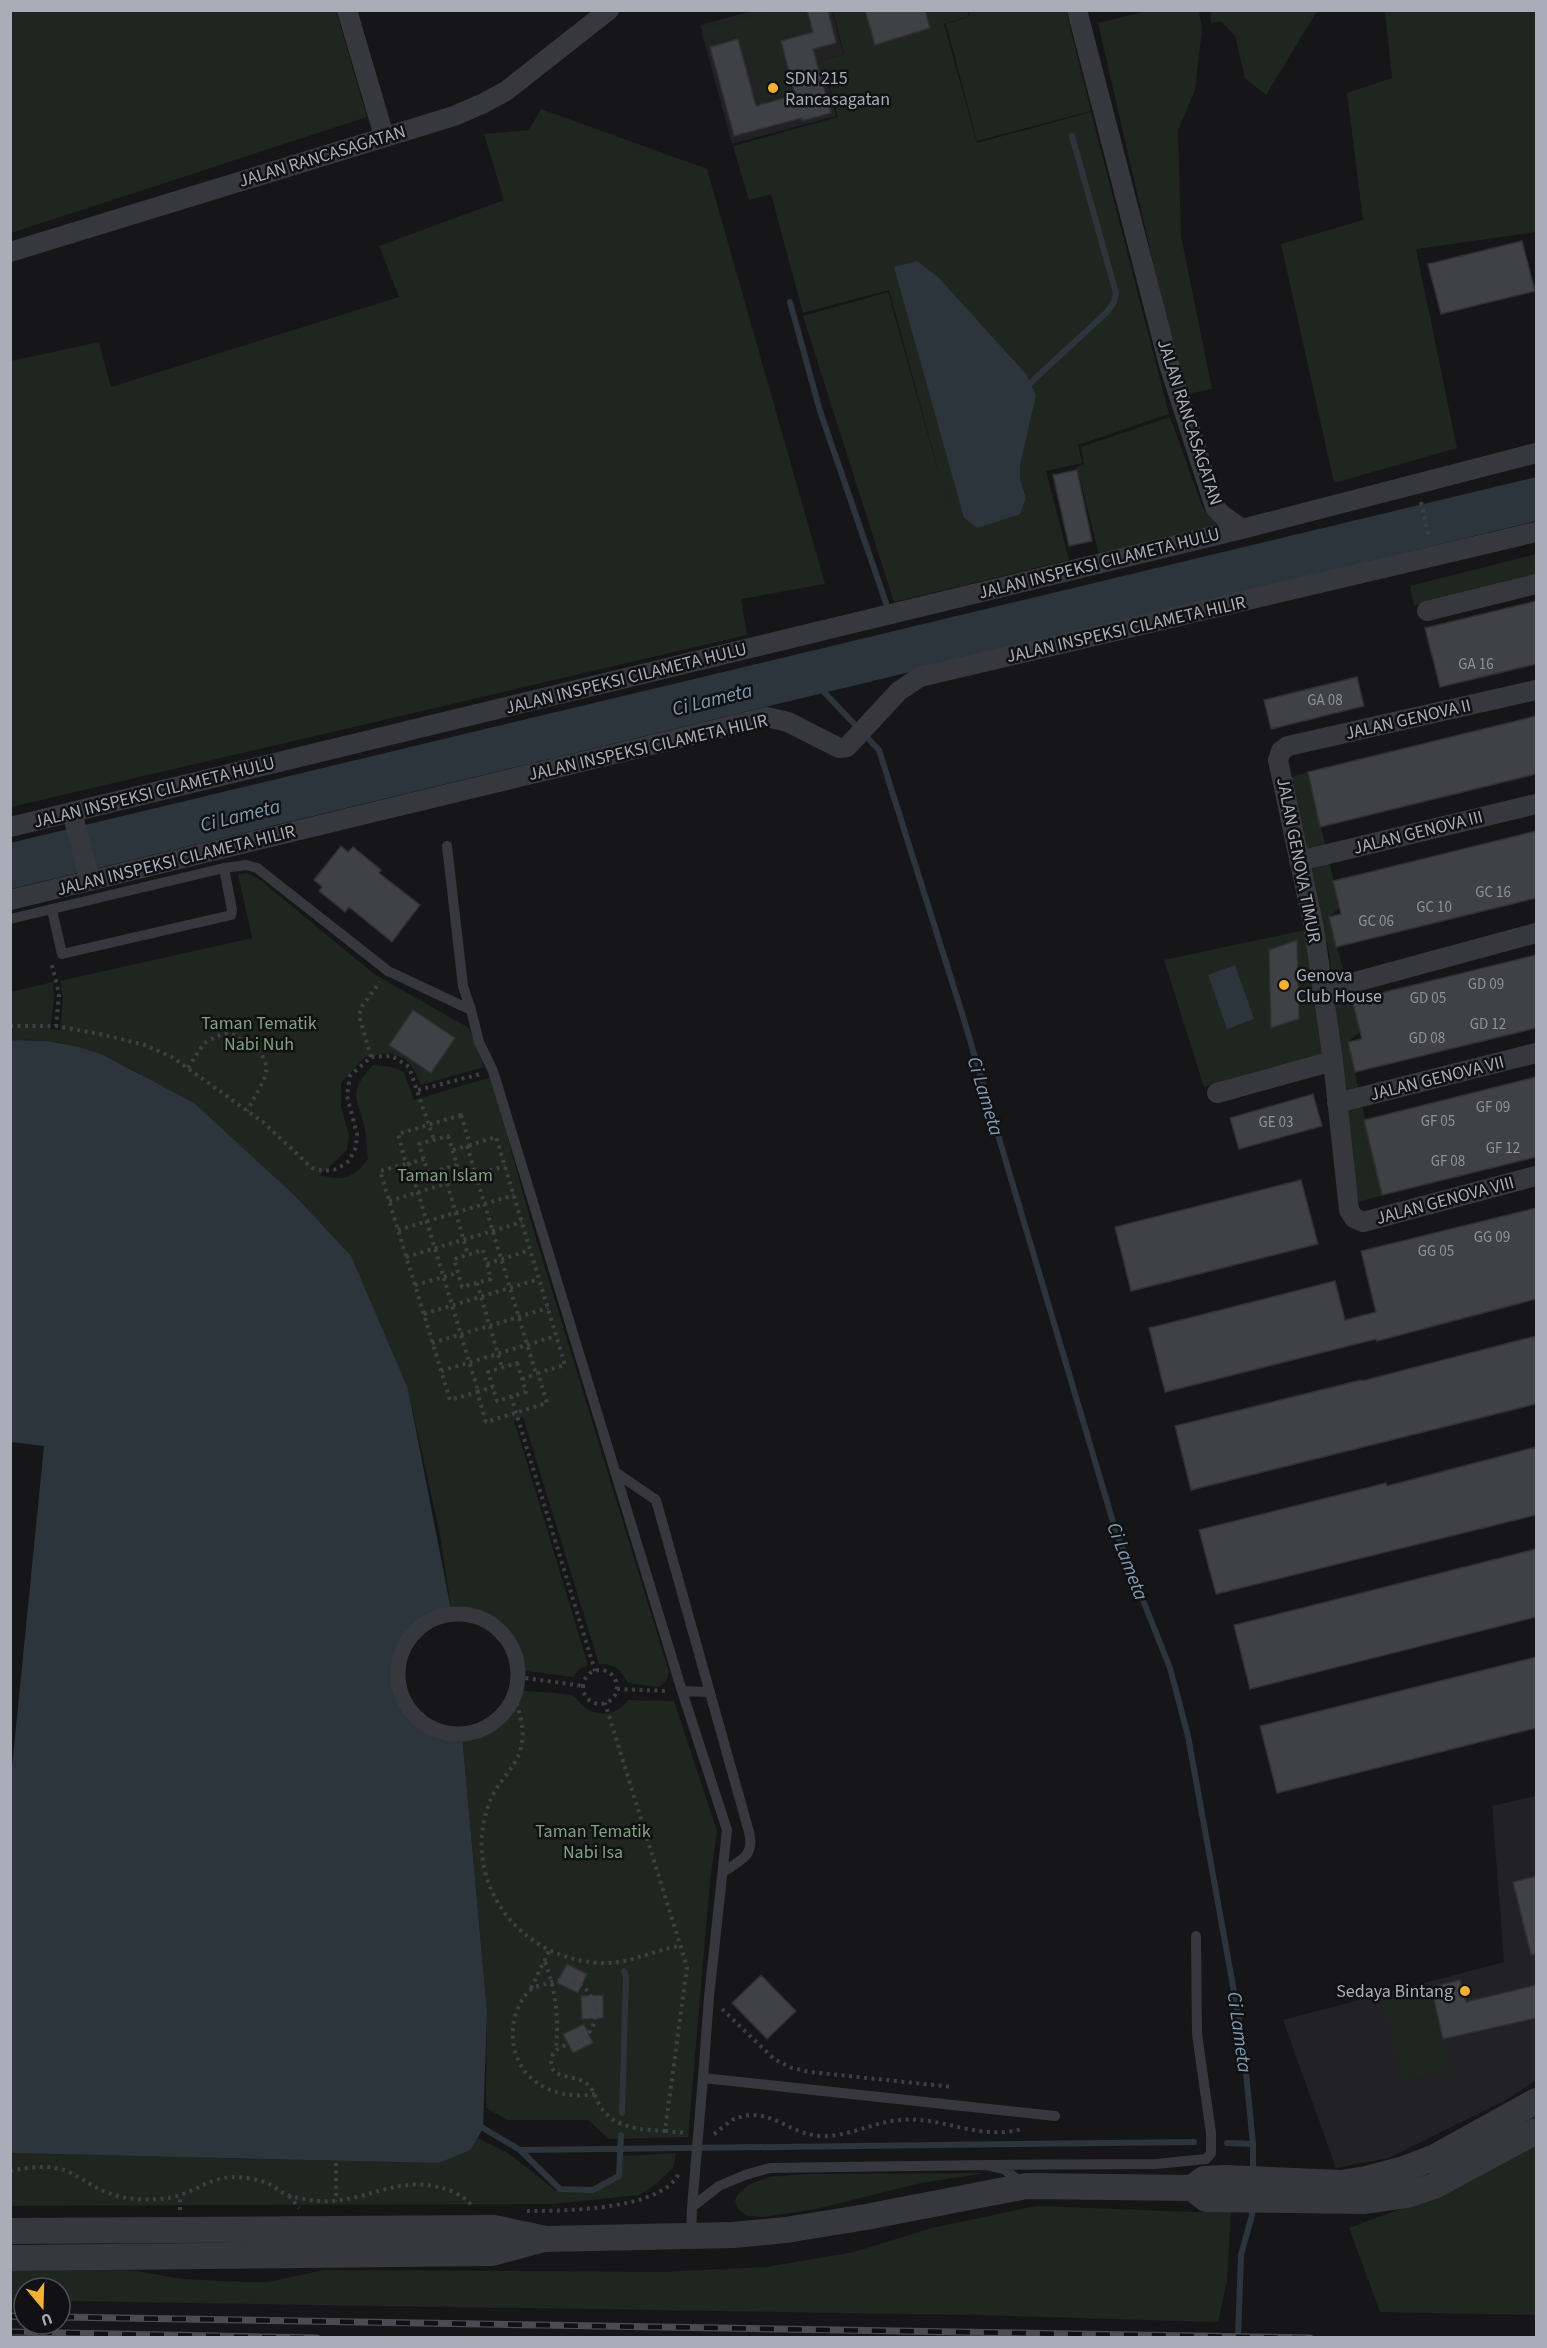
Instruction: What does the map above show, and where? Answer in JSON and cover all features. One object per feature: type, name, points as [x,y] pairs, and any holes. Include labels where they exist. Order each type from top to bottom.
[{"type":"street","points":[[347,10],[384,136]]},
{"type":"street","name":"JALAN RANCASAGATAN","points":[[10,252],[454,116],[484,104],[506,90],[609,10]]},
{"type":"street","name":"JALAN RANCASAGATAN","points":[[1077,10],[1169,365],[1215,507],[1222,515],[1242,528]]},
{"type":"street","points":[[1242,528],[1536,453]]},
{"type":"street","name":"JALAN INSPEKSI CILAMETA HULU","points":[[10,827],[74,818],[1242,528]]},
{"type":"street","name":"JALAN INSPEKSI CILAMETA HILIR","points":[[10,900],[88,875],[767,717],[788,722],[839,748],[847,747],[899,691],[920,676],[1536,532]]},
{"type":"street","points":[[1427,611],[1536,584]]},
{"type":"street","name":"JALAN GENOVA II","points":[[1281,751],[1288,746],[1536,690]]},
{"type":"street","name":"JALAN GENOVA TIMUR","points":[[1281,751],[1278,760],[1314,928],[1333,1061],[1349,1210],[1354,1218]]},
{"type":"street","name":"JALAN GENOVA III","points":[[1299,861],[1536,804]]},
{"type":"street","points":[[74,818],[88,875]]},
{"type":"street","points":[[1322,991],[1536,933]]},
{"type":"street","name":"JALAN GENOVA VII","points":[[1337,1103],[1536,1053]]},
{"type":"street","points":[[1217,1094],[1333,1061]]},
{"type":"street","name":"JALAN GENOVA VIII","points":[[1354,1218],[1363,1222],[1536,1176]]},
{"type":"street","points":[[462,1614],[482,1619],[499,1630],[511,1645],[518,1664],[514,1696],[499,1718],[482,1729],[462,1734],[443,1732],[426,1725],[410,1711],[398,1682],[398,1669],[402,1654],[410,1639],[423,1626],[441,1617],[462,1614]]},
{"type":"street","points":[[1342,2192],[1433,2158],[1536,2101]]},
{"type":"street","points":[[10,2231],[494,2228],[546,2239],[691,2237],[786,2230],[1026,2186],[1192,2188],[1206,2199],[1225,2188],[1342,2192],[1365,2201],[1407,2195],[1434,2186],[1536,2131]]},
{"type":"street","points":[[1404,2169],[1407,2195]]},
{"type":"street","points":[[10,2258],[492,2253],[546,2239]]},
{"type":"lane","points":[[447,846],[463,986],[479,1042],[493,1071],[682,1691],[727,1830],[709,1997],[691,2237]]},
{"type":"lane","points":[[10,919],[224,868],[246,865],[257,868],[388,971],[471,1010]]},
{"type":"lane","points":[[51,910],[62,954],[227,916],[231,915],[232,910],[224,868]]},
{"type":"lane","points":[[615,1472],[656,1500],[752,1844],[747,1856],[723,1872]]},
{"type":"lane","points":[[682,1691],[710,1692]]},
{"type":"lane","points":[[692,2207],[719,2187],[745,2175],[770,2168],[1156,2164],[1206,2159],[1210,2153],[1211,2133],[1197,2034],[1196,1936]]},
{"type":"lane","points":[[703,2078],[1055,2116]]},
{"type":"lane","points":[[986,2165],[1004,2169],[1026,2186]]},
{"type":"path","points":[[1419,493],[1432,550]]},
{"type":"path","points":[[51,957],[59,994],[56,1026]]},
{"type":"path","points":[[48,970],[53,969]]},
{"type":"path","points":[[371,1057],[359,1015],[362,1006],[388,971]]},
{"type":"path","points":[[10,1026],[56,1026],[145,1045],[188,1068],[263,1122],[312,1168],[325,1171],[337,1169],[349,1161],[356,1147],[357,1134],[347,1096],[350,1076],[371,1057],[392,1056],[409,1067],[434,1140]]},
{"type":"path","points":[[188,1068],[204,1043],[222,1034],[232,1034],[261,1052],[267,1068],[264,1080],[247,1111]]},
{"type":"path","points":[[418,1090],[493,1071]]},
{"type":"path","points":[[461,1115],[469,1145],[519,1318],[547,1403],[486,1422],[462,1335],[398,1134],[461,1115]]},
{"type":"path","points":[[448,1136],[457,1165],[428,1173],[419,1144],[434,1140],[448,1136]]},
{"type":"path","points":[[453,1150],[496,1137],[514,1195],[565,1365],[522,1379]]},
{"type":"path","points":[[424,1159],[381,1172],[389,1201],[450,1400],[493,1387]]},
{"type":"path","points":[[389,1201],[505,1166]]},
{"type":"path","points":[[442,1169],[468,1255]]},
{"type":"path","points":[[398,1230],[514,1195]]},
{"type":"path","points":[[406,1257],[522,1222]]},
{"type":"path","points":[[483,1250],[491,1279],[462,1287],[454,1259],[468,1255],[483,1250]]},
{"type":"path","points":[[487,1264],[530,1250]]},
{"type":"path","points":[[415,1286],[458,1273]]},
{"type":"path","points":[[424,1314],[539,1278]]},
{"type":"path","points":[[477,1283],[502,1368]]},
{"type":"path","points":[[432,1343],[548,1308]]},
{"type":"path","points":[[441,1371],[556,1336]]},
{"type":"path","points":[[517,1363],[525,1392],[496,1401],[488,1372],[502,1368],[517,1363]]},
{"type":"path","points":[[511,1396],[595,1671]]},
{"type":"path","points":[[595,1671],[606,1671],[615,1678],[617,1689],[612,1700],[604,1703],[591,1702],[584,1694],[583,1686],[586,1678],[595,1671]]},
{"type":"path","points":[[518,1677],[583,1686]]},
{"type":"path","points":[[617,1689],[682,1691]]},
{"type":"path","points":[[514,1696],[522,1718],[524,1734],[521,1749],[490,1801],[483,1829],[482,1858],[489,1887],[502,1912],[522,1934],[549,1951],[576,1960],[600,1963],[623,1962],[662,1948],[680,1946]]},
{"type":"path","points":[[604,1703],[687,1967],[709,1997],[774,2059],[792,2068],[810,2072],[953,2086]]},
{"type":"path","points":[[549,1951],[531,1989],[517,2010],[513,2034],[518,2058],[524,2070],[544,2088],[556,2093],[582,2097],[595,2094]]},
{"type":"path","points":[[545,1962],[558,2009],[556,2050]]},
{"type":"path","points":[[665,2131],[687,1967]]},
{"type":"path","points":[[531,1989],[552,1981],[565,1980],[577,1983],[587,1990],[594,2000],[596,2012],[594,2025],[577,2043],[556,2050],[552,2055],[551,2064],[554,2072],[561,2077],[576,2077],[592,2087],[607,2116],[626,2127],[698,2136],[714,2134],[731,2121],[750,2114],[768,2116],[796,2131],[823,2136],[847,2134],[868,2125],[901,2120],[933,2121],[979,2133],[1008,2133],[1034,2126],[1055,2116]]},
{"type":"path","points":[[336,2163],[336,2229]]},
{"type":"path","points":[[10,2171],[34,2166],[51,2168],[68,2172],[87,2184],[113,2195],[157,2200],[180,2196],[211,2181],[230,2177],[268,2183],[288,2195],[336,2201],[360,2198],[394,2186],[418,2184],[442,2187],[460,2194],[472,2205],[471,2229]]},
{"type":"shaded area","name":"SDN 215 Rancasagatan","points":[[752,11],[832,11],[843,54],[822,60],[836,116],[732,144],[700,25]]},
{"type":"shaded area","name":"Sedaya Bintang","points":[[1536,1796],[1536,2080],[1506,2100],[1389,2158],[1336,2168],[1283,2020],[1504,1962],[1492,1806]]},
{"type":"green space","points":[[777,10],[804,11],[809,31],[779,39],[793,94],[761,102],[747,47],[741,48],[738,37],[708,45],[704,29]]},
{"type":"green space","points":[[1210,10],[1317,11],[1266,95],[1245,78],[1235,36],[1221,21],[1211,23]]},
{"type":"green space","points":[[10,11],[336,11],[367,117],[11,233]]},
{"type":"green space","points":[[833,11],[967,11],[969,16],[944,24],[977,143],[1091,112],[1169,414],[1078,445],[1082,463],[1046,471],[1069,560],[894,602],[803,316],[888,292],[949,510],[889,290],[803,313],[771,194],[749,200],[733,146],[838,117],[822,60],[844,54]]},
{"type":"green space","points":[[969,11],[1066,11],[1091,111],[977,141],[946,24],[970,16]]},
{"type":"green space","points":[[1148,11],[1199,11],[1202,29],[1195,90],[1178,130],[1181,236],[1212,389],[1187,394],[1178,371],[1098,23]]},
{"type":"green space","points":[[1385,11],[1536,11],[1536,232],[1416,249],[1457,448],[1334,483],[1281,244],[1363,220],[1347,93],[1392,78]]},
{"type":"green space","points":[[541,109],[707,169],[825,584],[741,599],[747,635],[11,807],[11,361],[99,342],[111,387],[399,297],[379,246],[504,200],[484,134],[529,130]]},
{"type":"green space","points":[[1170,417],[1203,509],[1221,524],[1099,555],[1077,467],[1084,465],[1081,447]]},
{"type":"green space","points":[[1536,554],[1536,577],[1414,606],[1410,586]]},
{"type":"green space","points":[[1308,772],[1340,907],[1329,917],[1360,1032],[1348,1042],[1382,1195],[1359,1202],[1352,1179],[1330,957],[1290,778]]},
{"type":"green space","points":[[247,873],[259,879],[374,974],[469,1028],[484,1067],[421,1085],[413,1068],[405,1059],[390,1053],[365,1057],[341,1083],[341,1106],[349,1135],[347,1150],[320,1175],[336,1178],[347,1177],[358,1171],[368,1159],[365,1130],[356,1096],[359,1083],[373,1065],[392,1067],[404,1072],[414,1100],[491,1077],[531,1222],[669,1672],[666,1682],[659,1687],[628,1683],[617,1668],[599,1664],[523,1417],[514,1420],[588,1665],[579,1669],[573,1677],[518,1670],[511,1646],[497,1629],[476,1618],[452,1615],[440,1534],[408,1389],[139,1073],[93,1053],[61,1043],[11,1041],[10,992],[53,982],[54,1000],[50,1029],[60,1030],[63,998],[60,981],[252,938],[238,874]]},
{"type":"green space","points":[[1310,929],[1323,1055],[1204,1087],[1164,960]]},
{"type":"green space","name":"Taman Tematik Nabi Isa","points":[[516,1690],[573,1696],[589,1710],[601,1713],[613,1712],[628,1700],[674,1701],[717,1831],[710,1881],[688,2137],[609,2139],[588,2120],[508,2120],[486,2108],[487,2012],[462,1734],[481,1728],[495,1720],[507,1707]]},
{"type":"green space","points":[[1431,1987],[1450,2070],[1403,2081],[1384,1998]]},
{"type":"green space","points":[[478,2138],[508,2153],[556,2191],[593,2192],[620,2179],[623,2156],[676,2153],[673,2168],[656,2184],[639,2195],[553,2204],[11,2206],[11,2153],[439,2163],[471,2150]]},
{"type":"green space","points":[[1536,2144],[1536,2315],[1380,2312],[1349,2228],[1409,2206]]},
{"type":"green space","points":[[986,2173],[921,2183],[816,2209],[764,2217],[748,2216],[739,2210],[735,2201],[738,2194],[748,2185],[769,2177],[805,2174]]},
{"type":"green space","points":[[1036,2206],[1196,2212],[1231,2209],[1227,2282],[1218,2322],[976,2315],[72,2301],[72,2276],[12,2276],[11,2301],[11,2271],[117,2270],[182,2279],[244,2282],[268,2282],[324,2270],[665,2272],[766,2267],[854,2252],[932,2228]]},
{"type":"water","points":[[917,261],[938,277],[1026,374],[1036,395],[1020,465],[1020,480],[1026,498],[1020,514],[977,528],[964,518],[894,267]]},
{"type":"water","points":[[1536,477],[1536,521],[11,889],[10,843]]},
{"type":"water","points":[[1235,965],[1254,1019],[1227,1029],[1208,975]]},
{"type":"water","points":[[10,1041],[48,1041],[79,1047],[103,1055],[194,1103],[295,1196],[351,1256],[408,1389],[452,1615],[425,1626],[414,1636],[406,1647],[398,1673],[405,1702],[420,1721],[440,1731],[462,1734],[487,2012],[483,2128],[471,2150],[439,2163],[11,2153],[10,1787],[44,1446],[11,1442]]},
{"type":"building","points":[[807,10],[828,10],[836,43],[813,49],[831,113],[802,121],[802,118],[734,136],[710,47],[738,39],[756,106],[795,95],[781,41],[813,32]]},
{"type":"building","points":[[865,10],[925,10],[930,28],[875,45]]},
{"type":"building","points":[[1522,241],[1535,291],[1441,314],[1428,264]]},
{"type":"building","points":[[1077,470],[1092,541],[1069,546],[1053,475]]},
{"type":"building","points":[[1536,601],[1536,664],[1440,687],[1425,628]]},
{"type":"building","points":[[1357,677],[1364,706],[1271,729],[1264,700]]},
{"type":"building","points":[[1536,716],[1536,774],[1320,827],[1308,772]]},
{"type":"building","points":[[1536,831],[1536,898],[1336,947],[1329,917],[1341,914],[1333,881]]},
{"type":"building","points":[[341,846],[348,852],[353,847],[381,870],[379,873],[420,905],[392,942],[349,907],[345,912],[319,891],[322,887],[314,880]]},
{"type":"building","name":"Genova Club House","points":[[1297,940],[1299,1019],[1271,1028],[1269,950]]},
{"type":"building","points":[[1536,955],[1536,1028],[1355,1072],[1348,1042],[1362,1039],[1352,1000]]},
{"type":"building","points":[[413,1010],[455,1038],[431,1073],[389,1045]]},
{"type":"building","points":[[1536,1077],[1536,1157],[1382,1195],[1364,1120]]},
{"type":"building","points":[[1313,1094],[1322,1126],[1239,1149],[1230,1118]]},
{"type":"building","points":[[1301,1180],[1318,1244],[1131,1291],[1115,1227]]},
{"type":"building","points":[[1536,1208],[1536,1299],[1377,1341],[1376,1339],[1165,1392],[1149,1328],[1335,1281],[1345,1320],[1376,1312],[1361,1251]]},
{"type":"building","points":[[1536,1336],[1536,1404],[1191,1490],[1175,1426]]},
{"type":"building","points":[[1536,1447],[1536,1515],[1216,1594],[1199,1530],[1386,1483],[1387,1486]]},
{"type":"building","points":[[1536,1549],[1536,1617],[1250,1689],[1234,1625]]},
{"type":"building","points":[[1536,1657],[1536,1728],[1277,1793],[1260,1726]]},
{"type":"building","points":[[1536,1876],[1536,1954],[1531,1955],[1513,1882]]},
{"type":"building","points":[[567,1964],[587,1974],[578,1993],[557,1983]]},
{"type":"building","points":[[761,1975],[796,2011],[767,2039],[732,2003]]},
{"type":"building","points":[[1460,1980],[1466,2002],[1536,1985],[1536,2018],[1443,2039],[1431,1987]]},
{"type":"building","points":[[603,1995],[603,2018],[582,2019],[581,1996]]},
{"type":"building","points":[[584,2024],[593,2043],[573,2053],[563,2034]]},
{"type":"waterway","points":[[1023,387],[1027,386],[1107,312],[1114,302],[1116,293],[1072,136]]},
{"type":"waterway","points":[[790,302],[820,411],[886,603]]},
{"type":"waterway","name":"Ci Lameta","points":[[817,689],[822,690],[879,750],[961,1010],[1116,1532],[1170,1668],[1188,1736],[1243,2042],[1253,2144],[1253,2174]]},
{"type":"waterway","points":[[622,2113],[626,1977],[624,1971]]},
{"type":"waterway","points":[[483,2128],[520,2150],[1194,2142]]},
{"type":"waterway","points":[[520,2150],[560,2189],[593,2190],[619,2176],[621,2135]]},
{"type":"waterway","points":[[1227,2143],[1253,2144]]},
{"type":"waterway","name":"Ci Lameta","points":[[1238,2338],[1241,2255],[1252,2215],[1252,2205]]},
{"type":"railway","points":[[72,2317],[1310,2338]]},
{"type":"railway","points":[[10,2332],[317,2338]]},
{"type":"place","name":"SDN 215 Rancasagatan","points":[[773,88]]},
{"type":"place","name":"Genova Club House","points":[[1284,985]]},
{"type":"place","name":"Sedaya Bintang","points":[[1465,1991]]},
{"type":"park label","name":"Taman Tematik Nabi Nuh","points":[[259,1033]]},
{"type":"park label","name":"Taman Islam","points":[[445,1175]]}]
